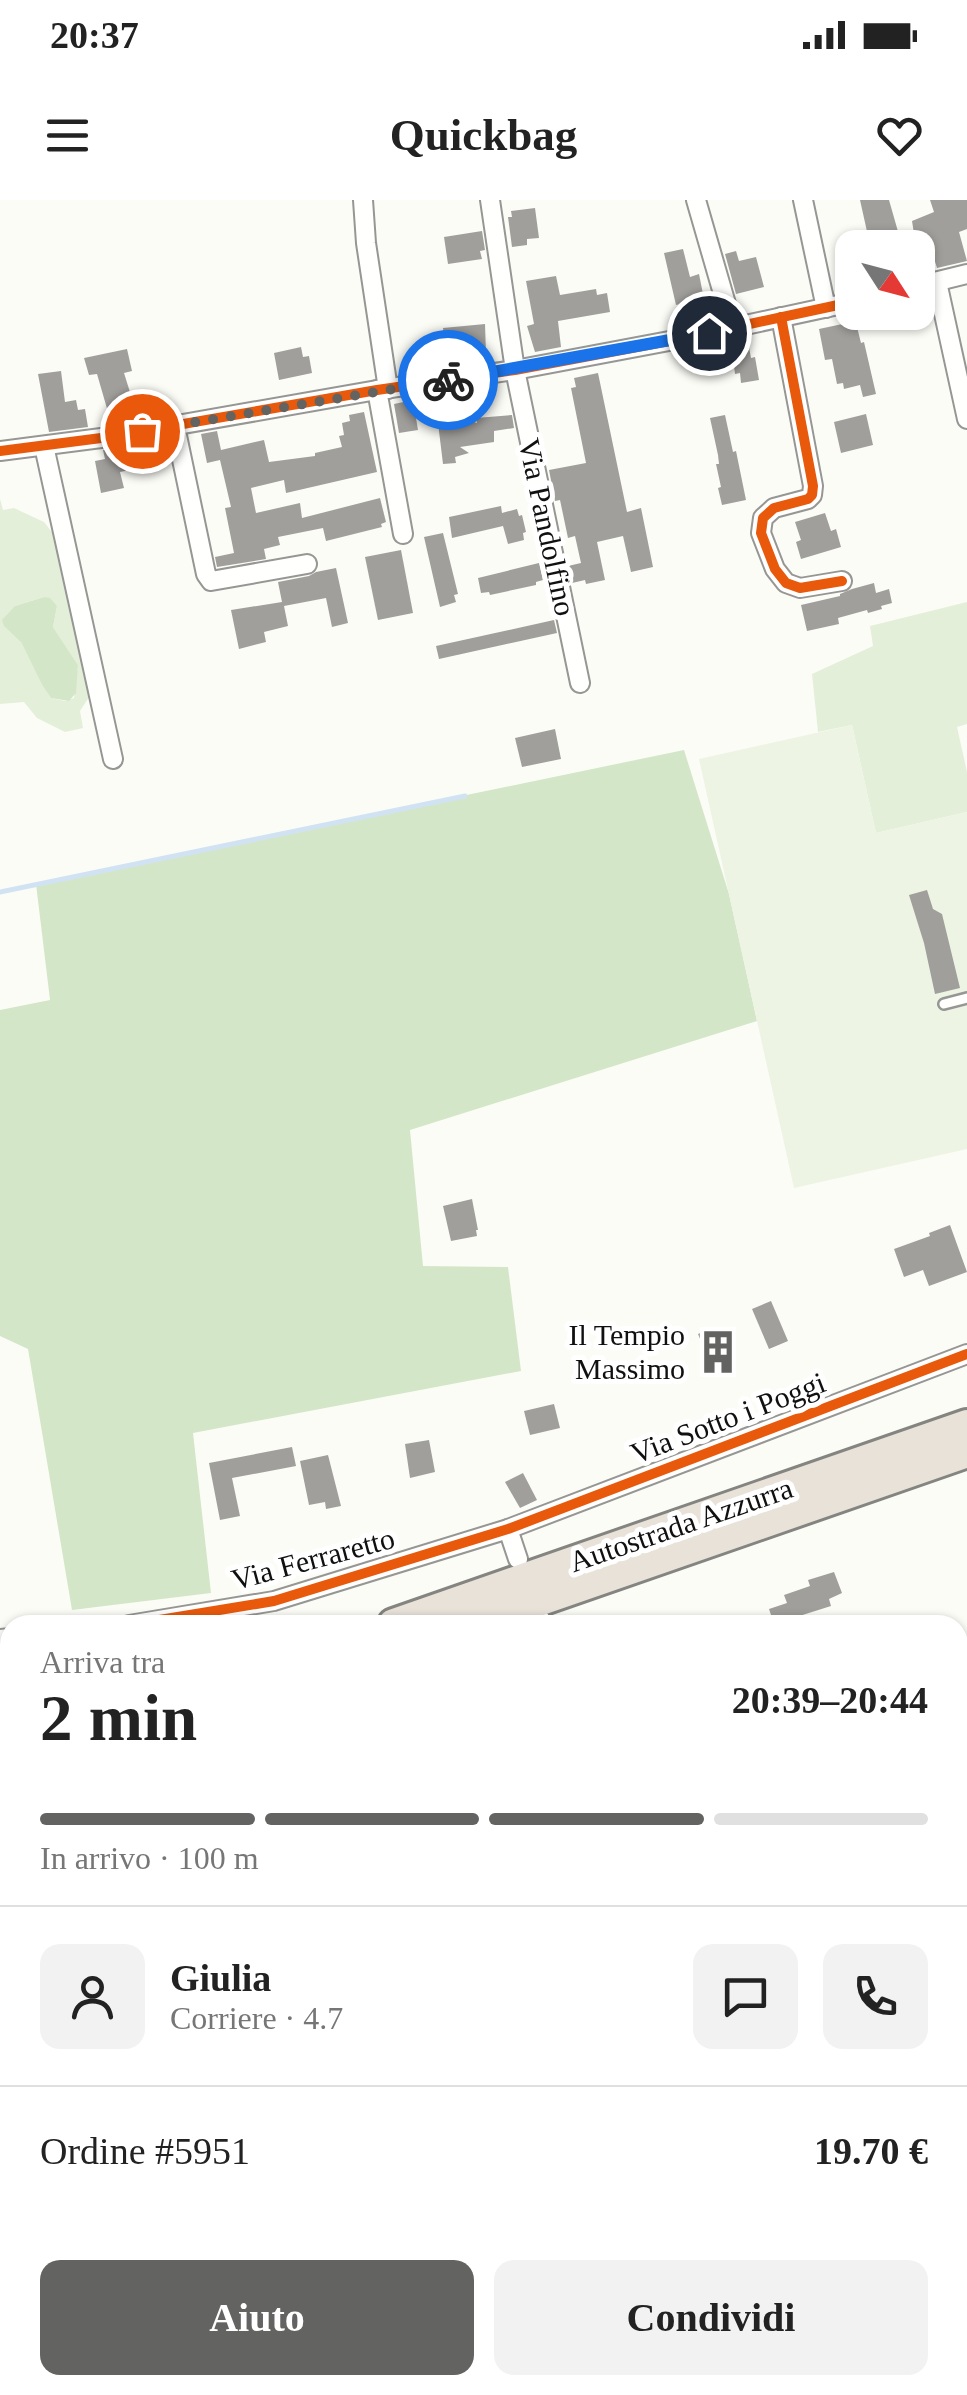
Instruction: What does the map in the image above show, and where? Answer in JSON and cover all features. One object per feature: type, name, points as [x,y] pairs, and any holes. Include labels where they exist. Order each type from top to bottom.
[{"type":"highway","name":"Autostrada Azzurra","points":[[423,1615],[967,1426]]},
{"type":"highway","name":"Autostrada Azzurra","points":[[495,1615],[967,1451]]},
{"type":"street","points":[[363,200],[403,534]]},
{"type":"street","name":"Via Pandolfino","points":[[490,200],[515,370],[580,684]]},
{"type":"street","points":[[696,200],[733,328]]},
{"type":"street","points":[[803,200],[826,308]]},
{"type":"street","points":[[967,274],[937,282],[967,420]]},
{"type":"street","points":[[0,452],[515,370],[835,306]]},
{"type":"street","points":[[781,317],[813,486],[808,499],[774,508],[764,518],[761,533],[775,569],[786,583],[800,588],[842,581]]},
{"type":"street","points":[[175,426],[206,574],[211,581],[307,564]]},
{"type":"street","points":[[44,446],[113,759]]},
{"type":"street","name":"Via Sotto i Poggi","points":[[508,1529],[967,1354]]},
{"type":"street","points":[[508,1529],[518,1559]]},
{"type":"street","name":"Via Ferraretto","points":[[190,1615],[274,1601],[508,1529]]},
{"type":"lane","points":[[944,1004],[967,998]]},
{"type":"green space","points":[[0,499],[3,510],[14,508],[44,522],[55,536],[93,691],[80,711],[83,728],[65,732],[37,718],[24,702],[0,704]],"holes":[[[44,597],[57,606],[53,627],[78,665],[74,698],[65,701],[51,698],[42,685],[21,642],[15,606]]]},
{"type":"green space","points":[[44,597],[57,606],[53,627],[78,665],[76,693],[69,701],[51,698],[21,642],[2,620],[15,606]]},
{"type":"green space","points":[[967,602],[967,724],[957,727],[967,772],[967,812],[876,833],[852,725],[818,732],[812,674],[873,646],[870,626]]},
{"type":"green space","points":[[852,725],[876,833],[967,812],[967,1149],[794,1188],[699,759]]},
{"type":"green space","points":[[684,750],[729,894],[757,1021],[410,1130],[423,1266],[508,1267],[521,1371],[193,1433],[211,1593],[72,1610],[28,1349],[0,1336],[0,1010],[50,1000],[36,884]]},
{"type":"building","points":[[860,200],[889,200],[898,230],[867,230]]},
{"type":"building","points":[[930,200],[967,200],[967,229],[959,232],[967,261],[937,268],[935,230],[913,230],[912,221],[934,212]]},
{"type":"building","points":[[535,208],[539,238],[512,247],[508,217],[512,217],[511,211]]},
{"type":"building","points":[[482,231],[482,259],[448,264],[444,237]]},
{"type":"building","points":[[683,249],[690,277],[699,274],[703,294],[693,297],[694,301],[676,305],[664,253]]},
{"type":"building","points":[[736,251],[739,261],[756,257],[764,287],[736,294],[725,254]]},
{"type":"building","points":[[556,276],[560,295],[596,289],[597,295],[607,293],[610,312],[558,321],[561,347],[535,352],[527,326],[534,324],[526,281]]},
{"type":"building","points":[[485,324],[486,353],[447,358],[443,328]]},
{"type":"building","points":[[835,326],[835,330],[858,330],[876,394],[863,397],[860,385],[844,389],[843,383],[837,384],[832,359],[825,360],[819,329]]},
{"type":"building","points":[[301,347],[303,357],[309,356],[312,373],[279,380],[274,353]]},
{"type":"building","points":[[749,347],[759,380],[741,383],[734,366],[725,367],[723,351]]},
{"type":"building","points":[[127,349],[132,371],[124,373],[134,405],[108,412],[97,374],[89,375],[84,358]]},
{"type":"building","points":[[61,371],[65,402],[76,400],[78,410],[85,409],[88,427],[49,432],[38,374]]},
{"type":"building","points":[[598,373],[627,512],[641,508],[653,567],[631,572],[623,536],[597,542],[605,580],[572,583],[568,566],[581,563],[575,536],[568,538],[560,500],[555,501],[549,470],[586,463],[571,388],[576,387],[574,378]]},
{"type":"building","points":[[413,400],[418,430],[399,433],[394,404]]},
{"type":"building","points":[[364,412],[377,472],[286,493],[284,480],[251,488],[256,513],[300,503],[302,518],[380,498],[386,522],[382,527],[326,541],[323,528],[278,537],[280,545],[264,549],[266,559],[217,567],[215,557],[234,553],[225,508],[231,507],[220,460],[207,463],[201,434],[217,431],[221,450],[264,440],[269,462],[315,456],[342,447],[342,423],[350,421],[349,415]]},
{"type":"building","points":[[866,414],[873,445],[841,453],[834,422]]},
{"type":"building","points":[[512,415],[514,428],[494,431],[494,442],[460,447],[469,453],[455,457],[456,463],[443,464],[438,423],[465,419],[477,423],[476,418]]},
{"type":"building","points":[[725,415],[746,500],[722,505],[710,418]]},
{"type":"building","points":[[125,447],[130,470],[120,472],[124,488],[101,493],[95,461],[105,459],[103,450]]},
{"type":"building","points":[[501,506],[502,513],[517,509],[522,515],[524,540],[508,544],[503,526],[452,538],[449,517]]},
{"type":"building","points":[[825,513],[831,531],[836,529],[841,547],[801,559],[796,542],[801,540],[795,522]]},
{"type":"building","points":[[443,533],[458,594],[454,595],[456,602],[440,607],[424,537]]},
{"type":"building","points":[[401,550],[413,613],[378,620],[365,557]]},
{"type":"building","points":[[539,563],[543,580],[536,585],[490,595],[481,593],[478,578]]},
{"type":"building","points":[[336,568],[348,623],[332,627],[326,598],[284,606],[288,626],[264,632],[266,642],[239,649],[231,610],[282,602],[278,582]]},
{"type":"building","points":[[874,583],[876,593],[889,589],[892,603],[868,613],[867,610],[838,618],[839,624],[807,631],[801,605]]},
{"type":"building","points":[[554,620],[557,633],[439,659],[436,646]]},
{"type":"building","points":[[555,729],[561,759],[522,767],[515,738]]},
{"type":"building","points":[[927,890],[933,909],[942,914],[960,988],[935,994],[909,895]]},
{"type":"building","points":[[472,1199],[477,1236],[451,1241],[443,1206]]},
{"type":"building","points":[[950,1225],[967,1272],[929,1286],[923,1270],[904,1277],[894,1249]]},
{"type":"building","points":[[771,1301],[788,1341],[769,1349],[752,1309]]},
{"type":"building","name":"Il Tempio Massimo","points":[[711,1328],[718,1344],[726,1340],[734,1360],[713,1370],[698,1334]]},
{"type":"building","points":[[554,1404],[560,1428],[530,1435],[524,1411]]},
{"type":"building","points":[[429,1440],[435,1472],[410,1478],[405,1444]]},
{"type":"building","points":[[292,1447],[296,1466],[232,1478],[240,1516],[220,1520],[209,1463]]},
{"type":"building","points":[[328,1455],[341,1506],[326,1509],[325,1502],[309,1505],[300,1461]]},
{"type":"building","points":[[523,1473],[537,1500],[520,1508],[505,1482]]},
{"type":"building","points":[[834,1572],[842,1593],[829,1599],[831,1606],[802,1615],[771,1615],[769,1609],[787,1603],[784,1595],[810,1586],[808,1580]]},
{"type":"waterway","points":[[0,892],[465,796]]},
{"type":"cycle path","points":[[0,451],[109,437],[515,370],[835,306]]},
{"type":"cycle path","points":[[781,317],[813,486],[808,499],[774,508],[763,518],[761,533],[775,569],[786,583],[800,588],[842,581]]},
{"type":"cycle path","points":[[189,1615],[274,1601],[508,1529],[967,1354]]},
{"type":"way so far","points":[[142,431],[448,380]]},
{"type":"place","name":"Il Tempio Massimo","points":[[718,1352]]},
{"type":"route","points":[[448,380],[709,333]]}]
